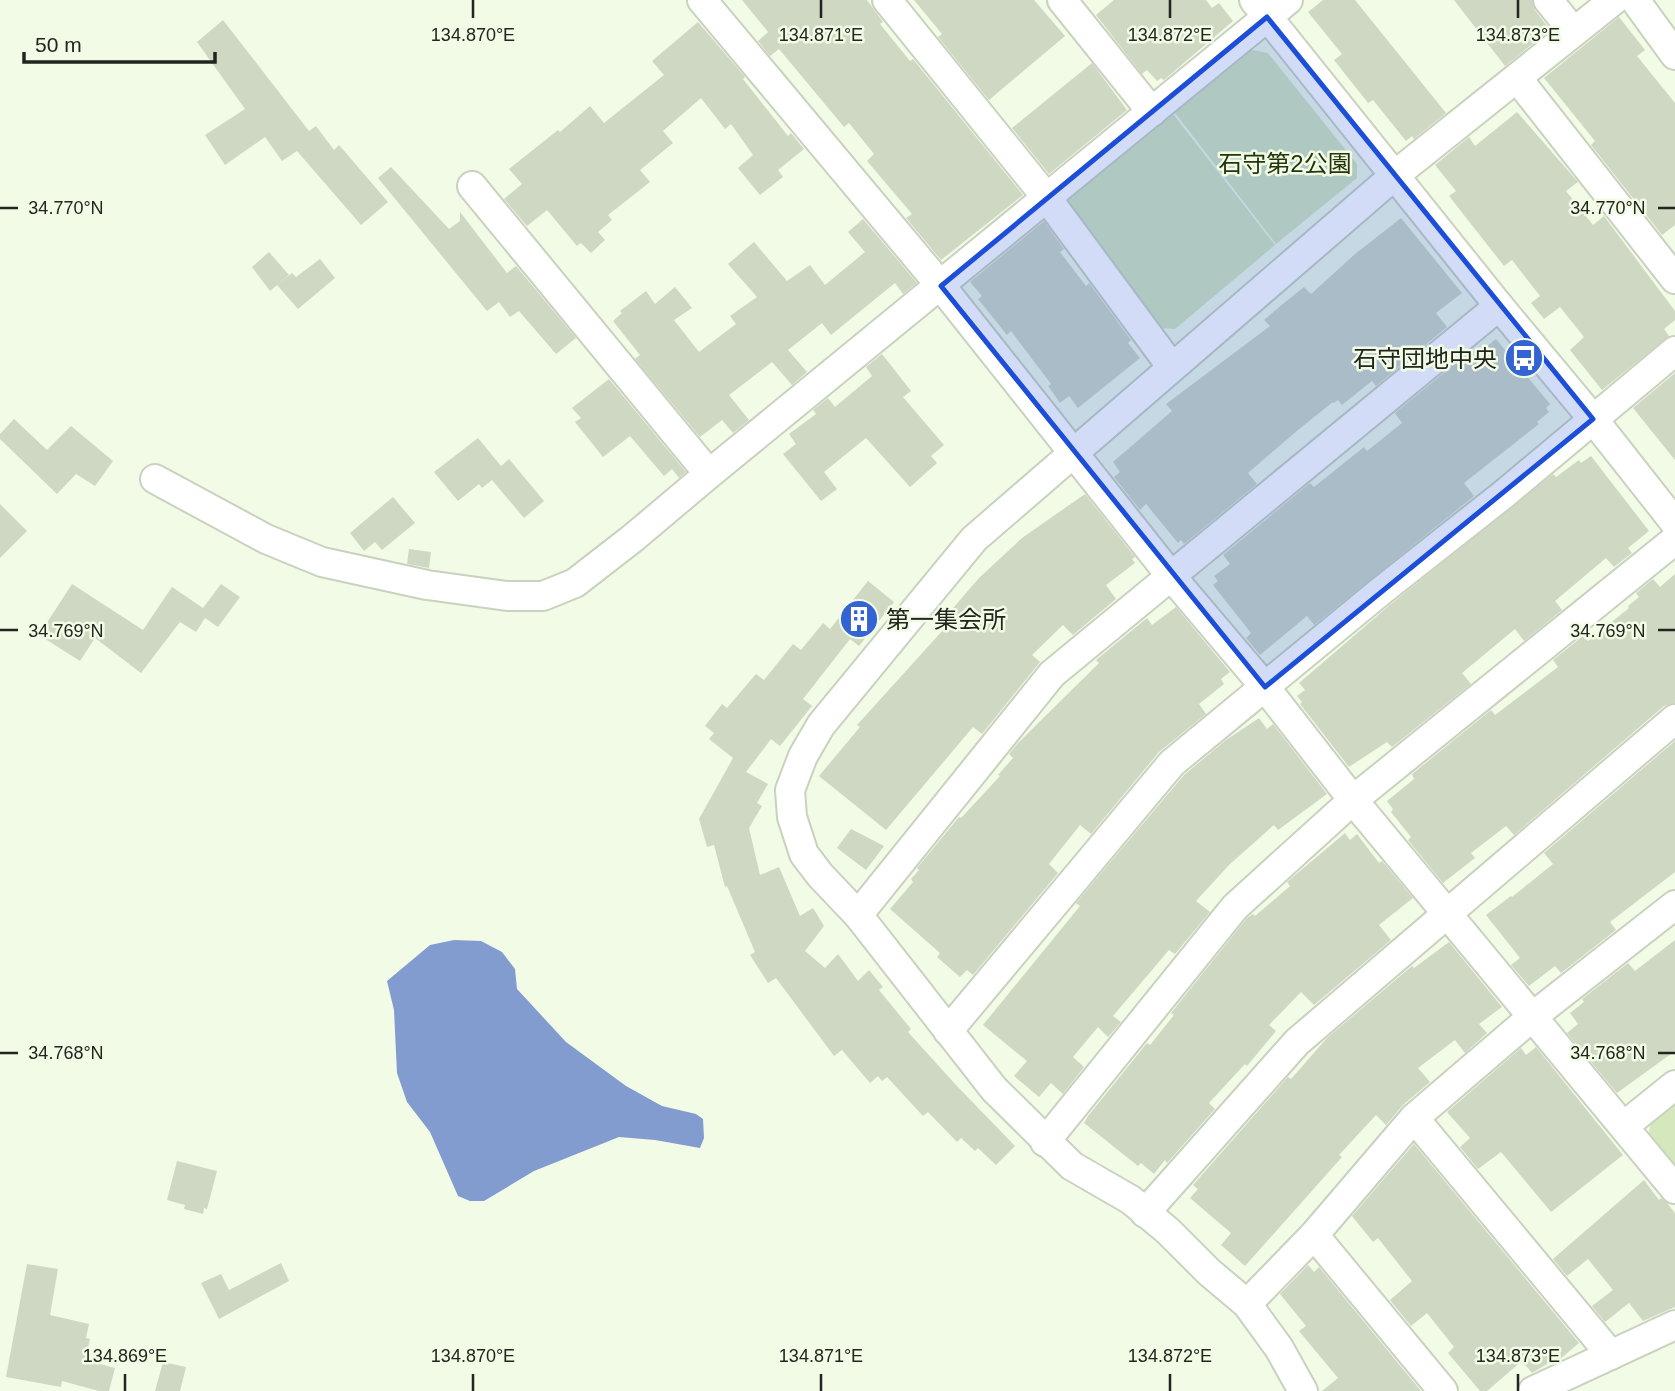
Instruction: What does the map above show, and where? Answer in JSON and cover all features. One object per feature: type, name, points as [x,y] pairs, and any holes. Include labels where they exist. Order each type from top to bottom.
[{"type":"street","points":[[887,0],[1048,198],[1171,366]]},
{"type":"street","points":[[1062,0],[1152,112]]},
{"type":"street","points":[[1548,0],[1573,31]]},
{"type":"street","points":[[1303,1391],[1279,1348],[1247,1304],[1131,1200],[1072,1166],[994,1089],[858,915],[804,854],[797,836],[790,790],[803,756],[821,725],[974,539],[1395,175],[1614,0]]},
{"type":"street","points":[[1635,0],[1675,55]]},
{"type":"street","points":[[706,2],[941,286],[1171,576],[1265,687],[1446,914],[1675,1189]]},
{"type":"street","points":[[155,479],[266,539],[322,562],[428,585],[507,596],[544,596],[575,583],[1152,112],[1270,6],[1395,175],[1675,523]]},
{"type":"street","points":[[1517,78],[1675,279]]},
{"type":"street","points":[[472,186],[709,474]]},
{"type":"street","points":[[858,915],[1052,674],[1499,306]]},
{"type":"street","points":[[947,1031],[1172,763],[1504,494],[1675,351]]},
{"type":"street","points":[[1045,1142],[1234,907],[1353,800],[1675,540]]},
{"type":"street","points":[[1145,1213],[1297,1042],[1675,719]]},
{"type":"street","points":[[1247,1304],[1314,1235],[1414,1118],[1532,1017],[1675,905]]},
{"type":"street","points":[[1624,1126],[1675,1085]]},
{"type":"street","points":[[1414,1118],[1611,1355]]},
{"type":"street","points":[[1314,1235],[1443,1391]]},
{"type":"street","points":[[1533,1391],[1675,1325]]},
{"type":"highlighted area","points":[[1267,17],[1593,419],[1265,687],[941,286]]},
{"type":"green space","name":"石守第2公園","points":[[1248,49],[1268,53],[1357,164],[1357,178],[1276,244],[1172,109]]},
{"type":"green space","points":[[1170,110],[1275,245],[1175,329],[1159,328],[1068,206],[1068,196]]},
{"type":"green space","points":[[1675,1101],[1675,1169],[1648,1135],[1652,1119]]},
{"type":"water","points":[[454,940],[481,941],[502,952],[515,969],[517,989],[566,1042],[626,1086],[662,1106],[696,1114],[703,1119],[704,1138],[700,1148],[619,1137],[534,1171],[484,1201],[470,1201],[458,1196],[430,1132],[407,1102],[397,1073],[394,1010],[387,981],[430,945]]},
{"type":"building","points":[[742,0],[867,0],[883,22],[880,24],[910,61],[913,59],[1023,195],[941,260],[906,218],[912,214],[867,161],[874,154],[849,123],[844,127],[779,49],[770,56],[758,41],[768,32]]},
{"type":"building","points":[[914,0],[1034,0],[1065,36],[989,100],[938,37],[942,34]]},
{"type":"building","points":[[1114,0],[1206,0],[1212,8],[1219,3],[1233,21],[1164,80],[1161,78],[1157,81],[1147,70],[1142,74],[1096,15]]},
{"type":"building","points":[[1323,0],[1355,0],[1446,113],[1414,139],[1412,136],[1406,141],[1373,100],[1368,103],[1334,60],[1342,54],[1308,12]]},
{"type":"building","points":[[1454,0],[1532,0],[1535,10],[1550,30],[1505,66]]},
{"type":"building","points":[[1619,17],[1645,50],[1637,56],[1675,103],[1675,225],[1662,235],[1591,145],[1595,141],[1544,78]]},
{"type":"building","points":[[223,20],[309,131],[316,126],[334,150],[339,145],[388,202],[361,225],[297,151],[282,161],[265,137],[225,165],[205,135],[245,109],[197,42]]},
{"type":"building","points":[[698,22],[745,77],[743,79],[788,136],[791,133],[804,149],[778,170],[783,177],[760,195],[738,168],[753,155],[731,124],[725,129],[701,98],[663,131],[673,143],[640,170],[650,182],[608,215],[612,220],[598,232],[605,240],[591,253],[580,243],[577,246],[547,210],[527,226],[504,199],[522,184],[509,169],[558,130],[560,132],[590,106],[604,123],[664,75],[652,61]]},
{"type":"building","points":[[1092,63],[1127,110],[1049,174],[1012,128]]},
{"type":"building","points":[[1517,112],[1578,182],[1566,191],[1593,225],[1604,216],[1675,311],[1675,320],[1664,329],[1669,336],[1602,390],[1570,350],[1584,337],[1560,307],[1544,319],[1531,303],[1540,296],[1512,260],[1504,266],[1449,196],[1456,191],[1435,165],[1469,137],[1475,146]]},
{"type":"building","points":[[391,167],[449,229],[460,221],[460,212],[507,273],[516,266],[576,338],[556,354],[519,311],[510,317],[499,302],[487,311],[378,178]]},
{"type":"building","points":[[1401,218],[1462,293],[1436,313],[1447,327],[1376,386],[1372,381],[1342,405],[1338,400],[1333,402],[1298,430],[1248,473],[1257,484],[1184,544],[1181,540],[1178,543],[1146,504],[1140,510],[1114,477],[1120,472],[1113,462],[1172,411],[1166,404],[1270,326],[1264,320],[1279,307],[1304,287],[1311,294],[1355,254]]},
{"type":"building","points":[[863,219],[917,283],[903,294],[895,283],[831,335],[822,323],[788,350],[807,372],[792,385],[772,362],[729,395],[749,420],[733,433],[722,420],[700,437],[635,359],[640,355],[613,321],[622,313],[620,311],[646,291],[655,304],[675,287],[692,308],[674,320],[699,352],[736,324],[730,316],[757,297],[728,264],[754,242],[787,281],[810,265],[825,285],[865,252],[848,232]]},
{"type":"building","points":[[1044,221],[1064,249],[1060,252],[1086,286],[1089,283],[1131,340],[1128,343],[1140,358],[1078,408],[1069,396],[1060,403],[1048,386],[1051,384],[1011,331],[1007,335],[978,299],[982,296],[970,282]]},
{"type":"building","points":[[269,252],[289,275],[270,291],[252,267]]},
{"type":"building","points":[[320,259],[335,278],[298,309],[277,285],[292,273],[296,277]]},
{"type":"building","points":[[1496,339],[1550,404],[1546,408],[1549,412],[1537,422],[1539,424],[1464,483],[1474,496],[1314,625],[1307,616],[1260,655],[1246,638],[1251,633],[1213,585],[1218,581],[1214,576],[1230,564],[1223,555],[1310,483],[1314,487],[1364,447],[1367,451],[1402,423],[1395,413],[1468,353],[1472,358]]},
{"type":"building","points":[[882,354],[911,391],[903,397],[944,445],[931,456],[937,463],[910,487],[866,438],[824,472],[837,489],[821,501],[783,454],[796,444],[789,434],[816,414],[813,410],[828,398],[835,407],[872,376],[866,367]]},
{"type":"building","points":[[1675,373],[1675,460],[1633,408]]},
{"type":"building","points":[[609,379],[686,472],[679,478],[672,469],[664,476],[630,436],[603,457],[575,422],[581,418],[572,408]]},
{"type":"building","points":[[14,419],[47,450],[71,426],[113,461],[95,486],[76,474],[57,494],[0,439],[0,434]]},
{"type":"building","points":[[478,438],[501,466],[509,459],[544,501],[524,518],[492,480],[482,488],[479,484],[458,501],[434,472]]},
{"type":"building","points":[[1591,456],[1649,531],[1628,548],[1632,553],[1614,567],[1606,558],[1555,601],[1562,610],[1524,641],[1515,629],[1462,673],[1471,684],[1392,747],[1387,742],[1349,767],[1300,704],[1302,702],[1297,696],[1305,690],[1299,683],[1391,604],[1553,474],[1556,477],[1579,460],[1581,463]]},
{"type":"building","points":[[1085,494],[1135,557],[1132,559],[1135,563],[1106,585],[1116,599],[1073,635],[1063,625],[1032,655],[1040,662],[982,734],[973,727],[886,830],[819,776],[860,727],[857,725],[953,619],[948,614],[979,578],[1022,538]]},
{"type":"building","points":[[393,497],[415,523],[382,550],[375,542],[364,551],[350,533]]},
{"type":"building","points":[[0,504],[27,531],[0,558]]},
{"type":"building","points":[[409,549],[431,552],[429,568],[407,564]]},
{"type":"building","points":[[1675,574],[1675,703],[1664,706],[1514,835],[1506,826],[1471,853],[1475,858],[1443,883],[1408,840],[1411,837],[1391,812],[1393,809],[1387,801],[1414,779],[1412,774],[1491,710],[1495,715],[1558,667],[1553,660],[1583,636],[1588,641],[1629,608],[1639,597],[1636,593],[1653,579],[1660,587]]},
{"type":"building","points":[[868,581],[894,602],[859,646],[850,639],[803,699],[812,706],[780,746],[771,739],[746,772],[768,784],[757,803],[762,806],[749,828],[760,875],[779,867],[800,916],[813,908],[824,926],[805,951],[825,968],[838,954],[858,981],[869,970],[883,987],[879,990],[911,1029],[908,1032],[1015,1146],[996,1165],[978,1148],[975,1151],[961,1138],[957,1142],[928,1112],[923,1116],[887,1077],[882,1081],[878,1076],[870,1083],[842,1050],[834,1056],[776,978],[768,983],[750,955],[755,952],[727,886],[725,887],[714,845],[707,847],[699,819],[733,758],[709,739],[714,733],[705,726],[722,704],[727,708],[756,674],[764,680],[793,644],[801,650],[823,623],[830,629]]},
{"type":"building","points":[[72,584],[143,630],[172,587],[203,608],[221,584],[240,597],[218,627],[205,618],[196,632],[180,622],[141,673],[95,638],[80,661],[39,635]]},
{"type":"building","points":[[1176,607],[1230,672],[1221,679],[1224,684],[1199,704],[1206,714],[1159,752],[1091,834],[1080,825],[1049,864],[1058,873],[973,975],[967,970],[960,977],[937,957],[940,953],[890,909],[913,882],[911,879],[919,870],[917,868],[959,817],[961,818],[1000,776],[998,775],[1013,758],[1009,754],[1017,744],[1099,663],[1096,660],[1147,618],[1152,625]]},
{"type":"building","points":[[1259,718],[1267,729],[1273,724],[1327,794],[1278,830],[1274,825],[1230,864],[1196,901],[1210,912],[1175,954],[1169,950],[1113,1016],[1121,1022],[1108,1037],[1098,1027],[1073,1057],[1084,1067],[1063,1094],[1051,1083],[1039,1097],[1014,1076],[1027,1061],[983,1025],[1080,906],[1076,903],[1184,775],[1226,740]]},
{"type":"building","points":[[1675,741],[1675,872],[1610,922],[1616,930],[1561,973],[1555,966],[1529,986],[1511,965],[1520,958],[1486,915],[1553,864],[1544,853]]},
{"type":"building","points":[[851,829],[884,846],[866,870],[837,848]]},
{"type":"building","points":[[1345,833],[1350,840],[1357,834],[1379,863],[1382,861],[1413,898],[1379,925],[1391,940],[1314,1005],[1301,992],[1269,1025],[1276,1031],[1247,1066],[1245,1064],[1209,1103],[1215,1109],[1167,1163],[1165,1160],[1154,1174],[1141,1163],[1138,1166],[1084,1123],[1088,1116],[1147,1043],[1150,1045],[1174,1015],[1171,1013],[1247,918],[1253,914],[1255,916],[1290,886],[1287,882]]},
{"type":"building","points":[[1675,940],[1675,1051],[1617,1093],[1567,1033],[1578,1024],[1570,1013],[1584,1002],[1582,999],[1628,963],[1635,971]]},
{"type":"building","points":[[1449,942],[1502,1007],[1479,1024],[1487,1033],[1465,1053],[1455,1040],[1418,1068],[1430,1082],[1403,1105],[1386,1125],[1376,1115],[1245,1266],[1221,1245],[1231,1233],[1190,1198],[1198,1189],[1193,1185],[1288,1077],[1291,1079],[1327,1038],[1412,966],[1414,968]]},
{"type":"building","points":[[1536,1047],[1623,1155],[1551,1212],[1501,1152],[1478,1169],[1460,1147],[1470,1138],[1447,1112],[1521,1048],[1526,1055]]},
{"type":"building","points":[[1414,1144],[1579,1343],[1559,1360],[1554,1363],[1552,1361],[1532,1373],[1522,1361],[1487,1391],[1480,1391],[1448,1353],[1454,1347],[1427,1313],[1411,1326],[1390,1300],[1412,1281],[1378,1238],[1373,1242],[1352,1216]]},
{"type":"building","points":[[177,1161],[217,1171],[207,1209],[204,1208],[203,1214],[184,1209],[185,1205],[167,1200]]},
{"type":"building","points":[[1644,1180],[1659,1200],[1661,1198],[1675,1213],[1675,1307],[1643,1321],[1629,1303],[1605,1322],[1592,1306],[1613,1290],[1588,1259],[1567,1276],[1553,1259]]},
{"type":"building","points":[[281,1263],[289,1281],[219,1319],[201,1283],[221,1274],[229,1290]]},
{"type":"building","points":[[27,1264],[58,1269],[50,1315],[89,1324],[86,1338],[90,1339],[85,1360],[115,1368],[109,1391],[62,1381],[61,1387],[6,1377]]},
{"type":"building","points":[[1308,1265],[1314,1272],[1319,1267],[1421,1391],[1322,1391],[1338,1378],[1299,1331],[1306,1326],[1280,1294]]},
{"type":"building","points":[[163,1362],[186,1367],[180,1391],[155,1391]]},
{"type":"place","name":"石守団地中央","points":[[1524,358]]},
{"type":"place","name":"第一集会所","points":[[859,619]]}]
